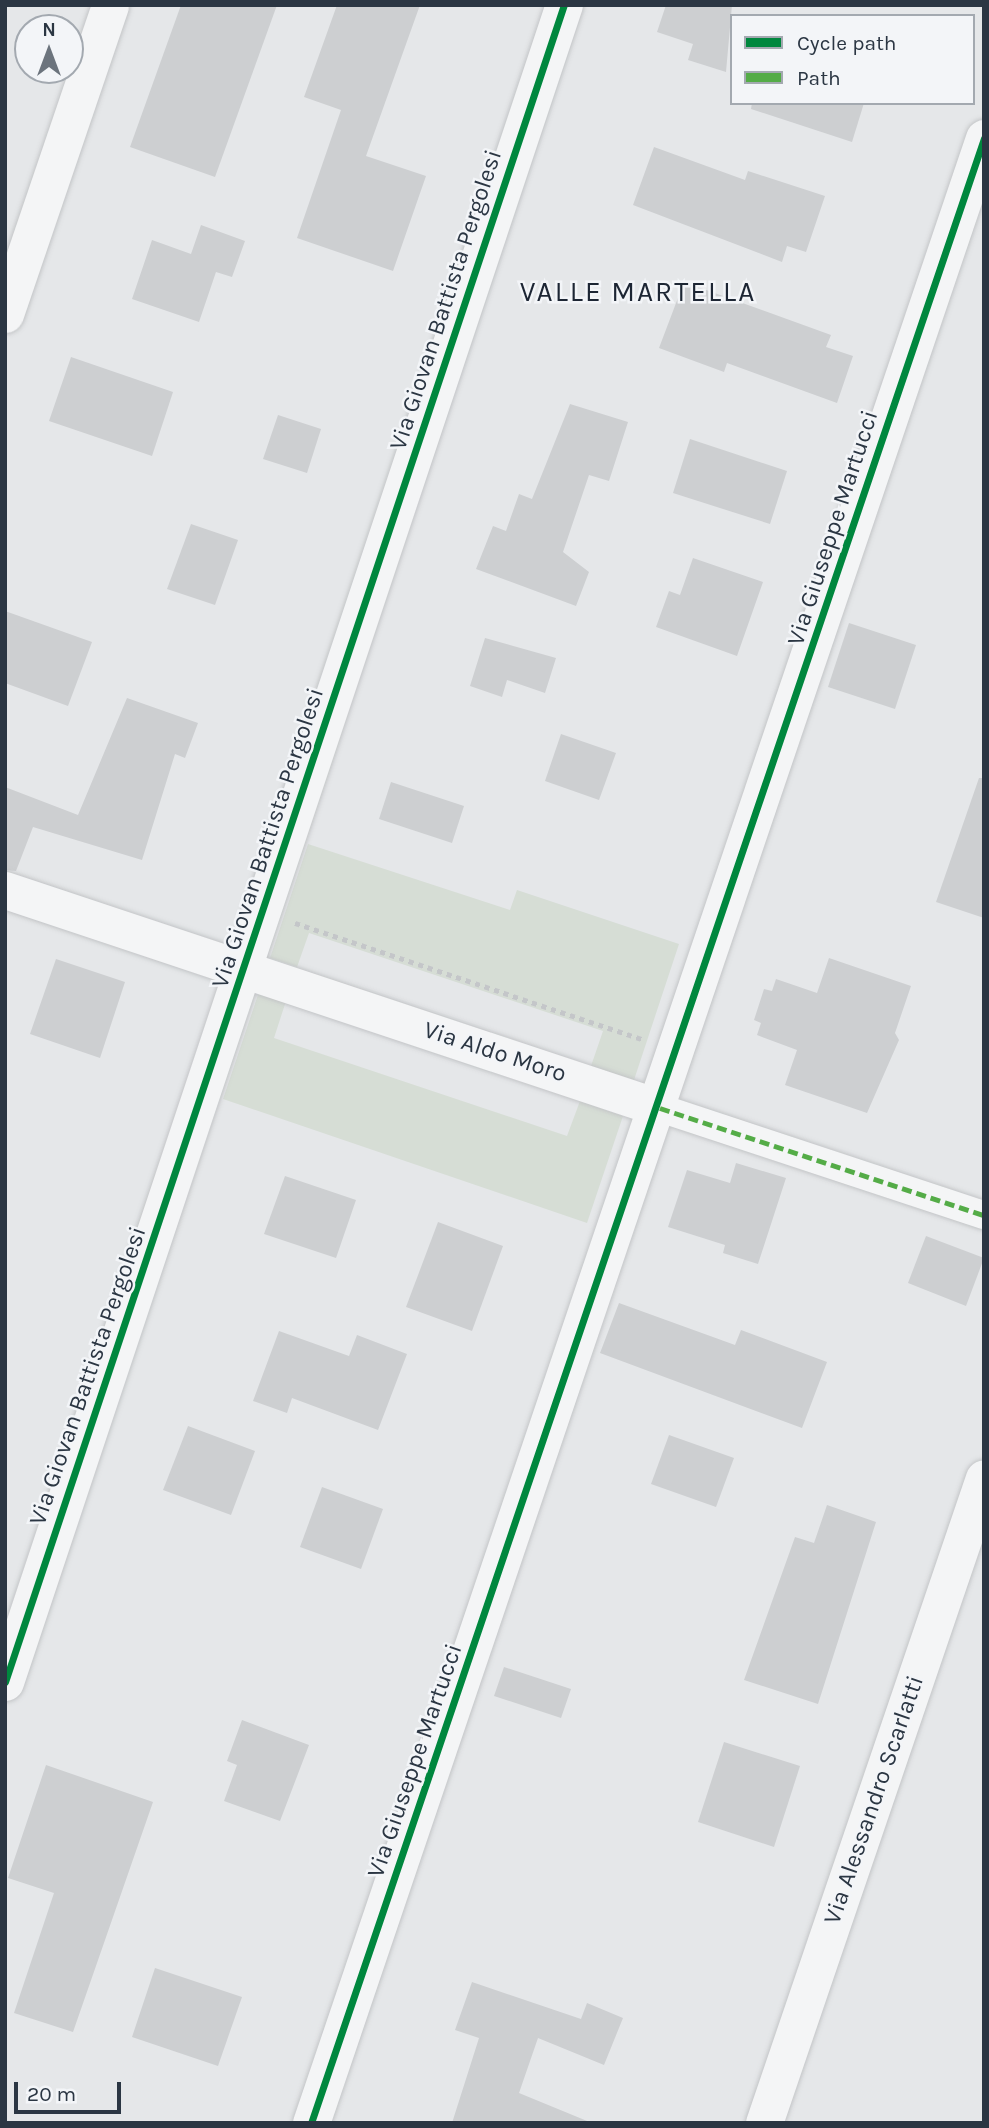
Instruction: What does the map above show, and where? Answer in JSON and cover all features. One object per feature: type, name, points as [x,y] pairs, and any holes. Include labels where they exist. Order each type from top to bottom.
[{"type":"street","points":[[5,314],[110,5]]},
{"type":"street","name":"Via Giovan Battista Pergolesi","points":[[5,1682],[264,912],[564,5]]},
{"type":"street","name":"Via Giuseppe Martucci","points":[[312,2123],[660,1108],[984,138]]},
{"type":"street","name":"Via Aldo Moro","points":[[5,890],[984,1215]]},
{"type":"street","name":"Via Alessandro Scarlatti","points":[[764,2123],[984,1478]]},
{"type":"path","points":[[264,912],[679,1051]]},
{"type":"shaded area","points":[[308,844],[510,910],[517,890],[679,944],[634,1080],[591,1066],[603,1031],[309,933],[297,967],[270,958]]},
{"type":"shaded area","points":[[259,992],[286,1001],[274,1038],[567,1136],[580,1101],[623,1116],[587,1223],[223,1099]]},
{"type":"building","points":[[181,5],[277,5],[215,177],[130,147]]},
{"type":"building","points":[[337,5],[420,5],[366,156],[426,176],[393,271],[297,238],[341,110],[304,97]]},
{"type":"building","points":[[666,5],[732,5],[726,72],[688,60],[693,44],[657,32]]},
{"type":"building","points":[[752,105],[863,105],[852,142],[751,109]]},
{"type":"building","points":[[654,147],[745,180],[748,171],[825,196],[806,252],[787,246],[782,262],[633,205]]},
{"type":"building","points":[[201,225],[245,241],[232,277],[216,272],[199,322],[132,299],[152,240],[191,254]]},
{"type":"building","points":[[684,282],[831,335],[826,347],[853,356],[837,403],[727,363],[724,372],[659,348]]},
{"type":"building","points":[[71,357],[173,392],[152,456],[49,421]]},
{"type":"building","points":[[570,404],[628,422],[609,481],[589,475],[563,552],[589,572],[576,606],[476,569],[493,526],[506,531],[519,494],[532,499]]},
{"type":"building","points":[[278,415],[321,429],[307,473],[263,459]]},
{"type":"building","points":[[690,439],[787,471],[770,524],[673,493]]},
{"type":"building","points":[[191,524],[238,540],[215,605],[167,589]]},
{"type":"building","points":[[693,558],[763,582],[737,656],[656,627],[669,591],[680,595]]},
{"type":"building","points":[[5,611],[92,642],[68,706],[5,683]]},
{"type":"building","points":[[849,623],[916,645],[895,709],[828,687]]},
{"type":"building","points":[[485,638],[556,658],[545,693],[507,680],[502,697],[470,686]]},
{"type":"building","points":[[127,698],[198,723],[185,758],[175,754],[142,860],[33,827],[16,871],[5,870],[5,787],[78,815]]},
{"type":"building","points":[[561,734],[616,753],[599,800],[545,781]]},
{"type":"building","points":[[979,778],[984,778],[984,918],[936,902]]},
{"type":"building","points":[[391,782],[464,806],[452,843],[379,819]]},
{"type":"building","points":[[829,958],[911,986],[895,1033],[899,1040],[867,1113],[785,1085],[797,1050],[757,1035],[761,1023],[754,1020],[764,989],[772,991],[776,979],[817,993]]},
{"type":"building","points":[[56,959],[125,982],[100,1058],[30,1034]]},
{"type":"building","points":[[736,1163],[786,1178],[758,1264],[723,1253],[725,1245],[668,1227],[687,1170],[730,1183]]},
{"type":"building","points":[[285,1176],[356,1200],[336,1258],[264,1234]]},
{"type":"building","points":[[438,1222],[503,1246],[472,1331],[406,1307]]},
{"type":"building","points":[[926,1236],[984,1258],[966,1306],[908,1283]]},
{"type":"building","points":[[619,1303],[735,1345],[741,1330],[827,1362],[802,1428],[600,1353]]},
{"type":"building","points":[[279,1331],[349,1356],[357,1335],[407,1354],[378,1430],[292,1398],[287,1413],[253,1401]]},
{"type":"building","points":[[188,1426],[255,1451],[231,1515],[163,1490]]},
{"type":"building","points":[[669,1435],[734,1458],[716,1507],[651,1484]]},
{"type":"building","points":[[322,1487],[383,1509],[361,1569],[300,1547]]},
{"type":"building","points":[[827,1505],[876,1522],[818,1704],[744,1680],[795,1537],[814,1543]]},
{"type":"building","points":[[504,1667],[571,1689],[561,1718],[494,1696]]},
{"type":"building","points":[[242,1720],[309,1745],[280,1821],[224,1801],[237,1765],[227,1761]]},
{"type":"building","points":[[724,1742],[800,1766],[774,1847],[698,1822]]},
{"type":"building","points":[[46,1765],[153,1802],[73,2032],[14,2013],[54,1893],[8,1878]]},
{"type":"building","points":[[155,1968],[242,1997],[218,2066],[132,2037]]},
{"type":"building","points":[[472,1982],[581,2019],[587,2003],[623,2018],[604,2065],[538,2038],[519,2093],[592,2123],[452,2123],[479,2038],[455,2030]]},
{"type":"marked path","points":[[660,1108],[984,1215]]},
{"type":"cycle path","points":[[5,1682],[564,5]]},
{"type":"cycle path","points":[[311,2123],[984,138]]},
{"type":"district","name":"VALLE MARTELLA","points":[[638,292]]}]
